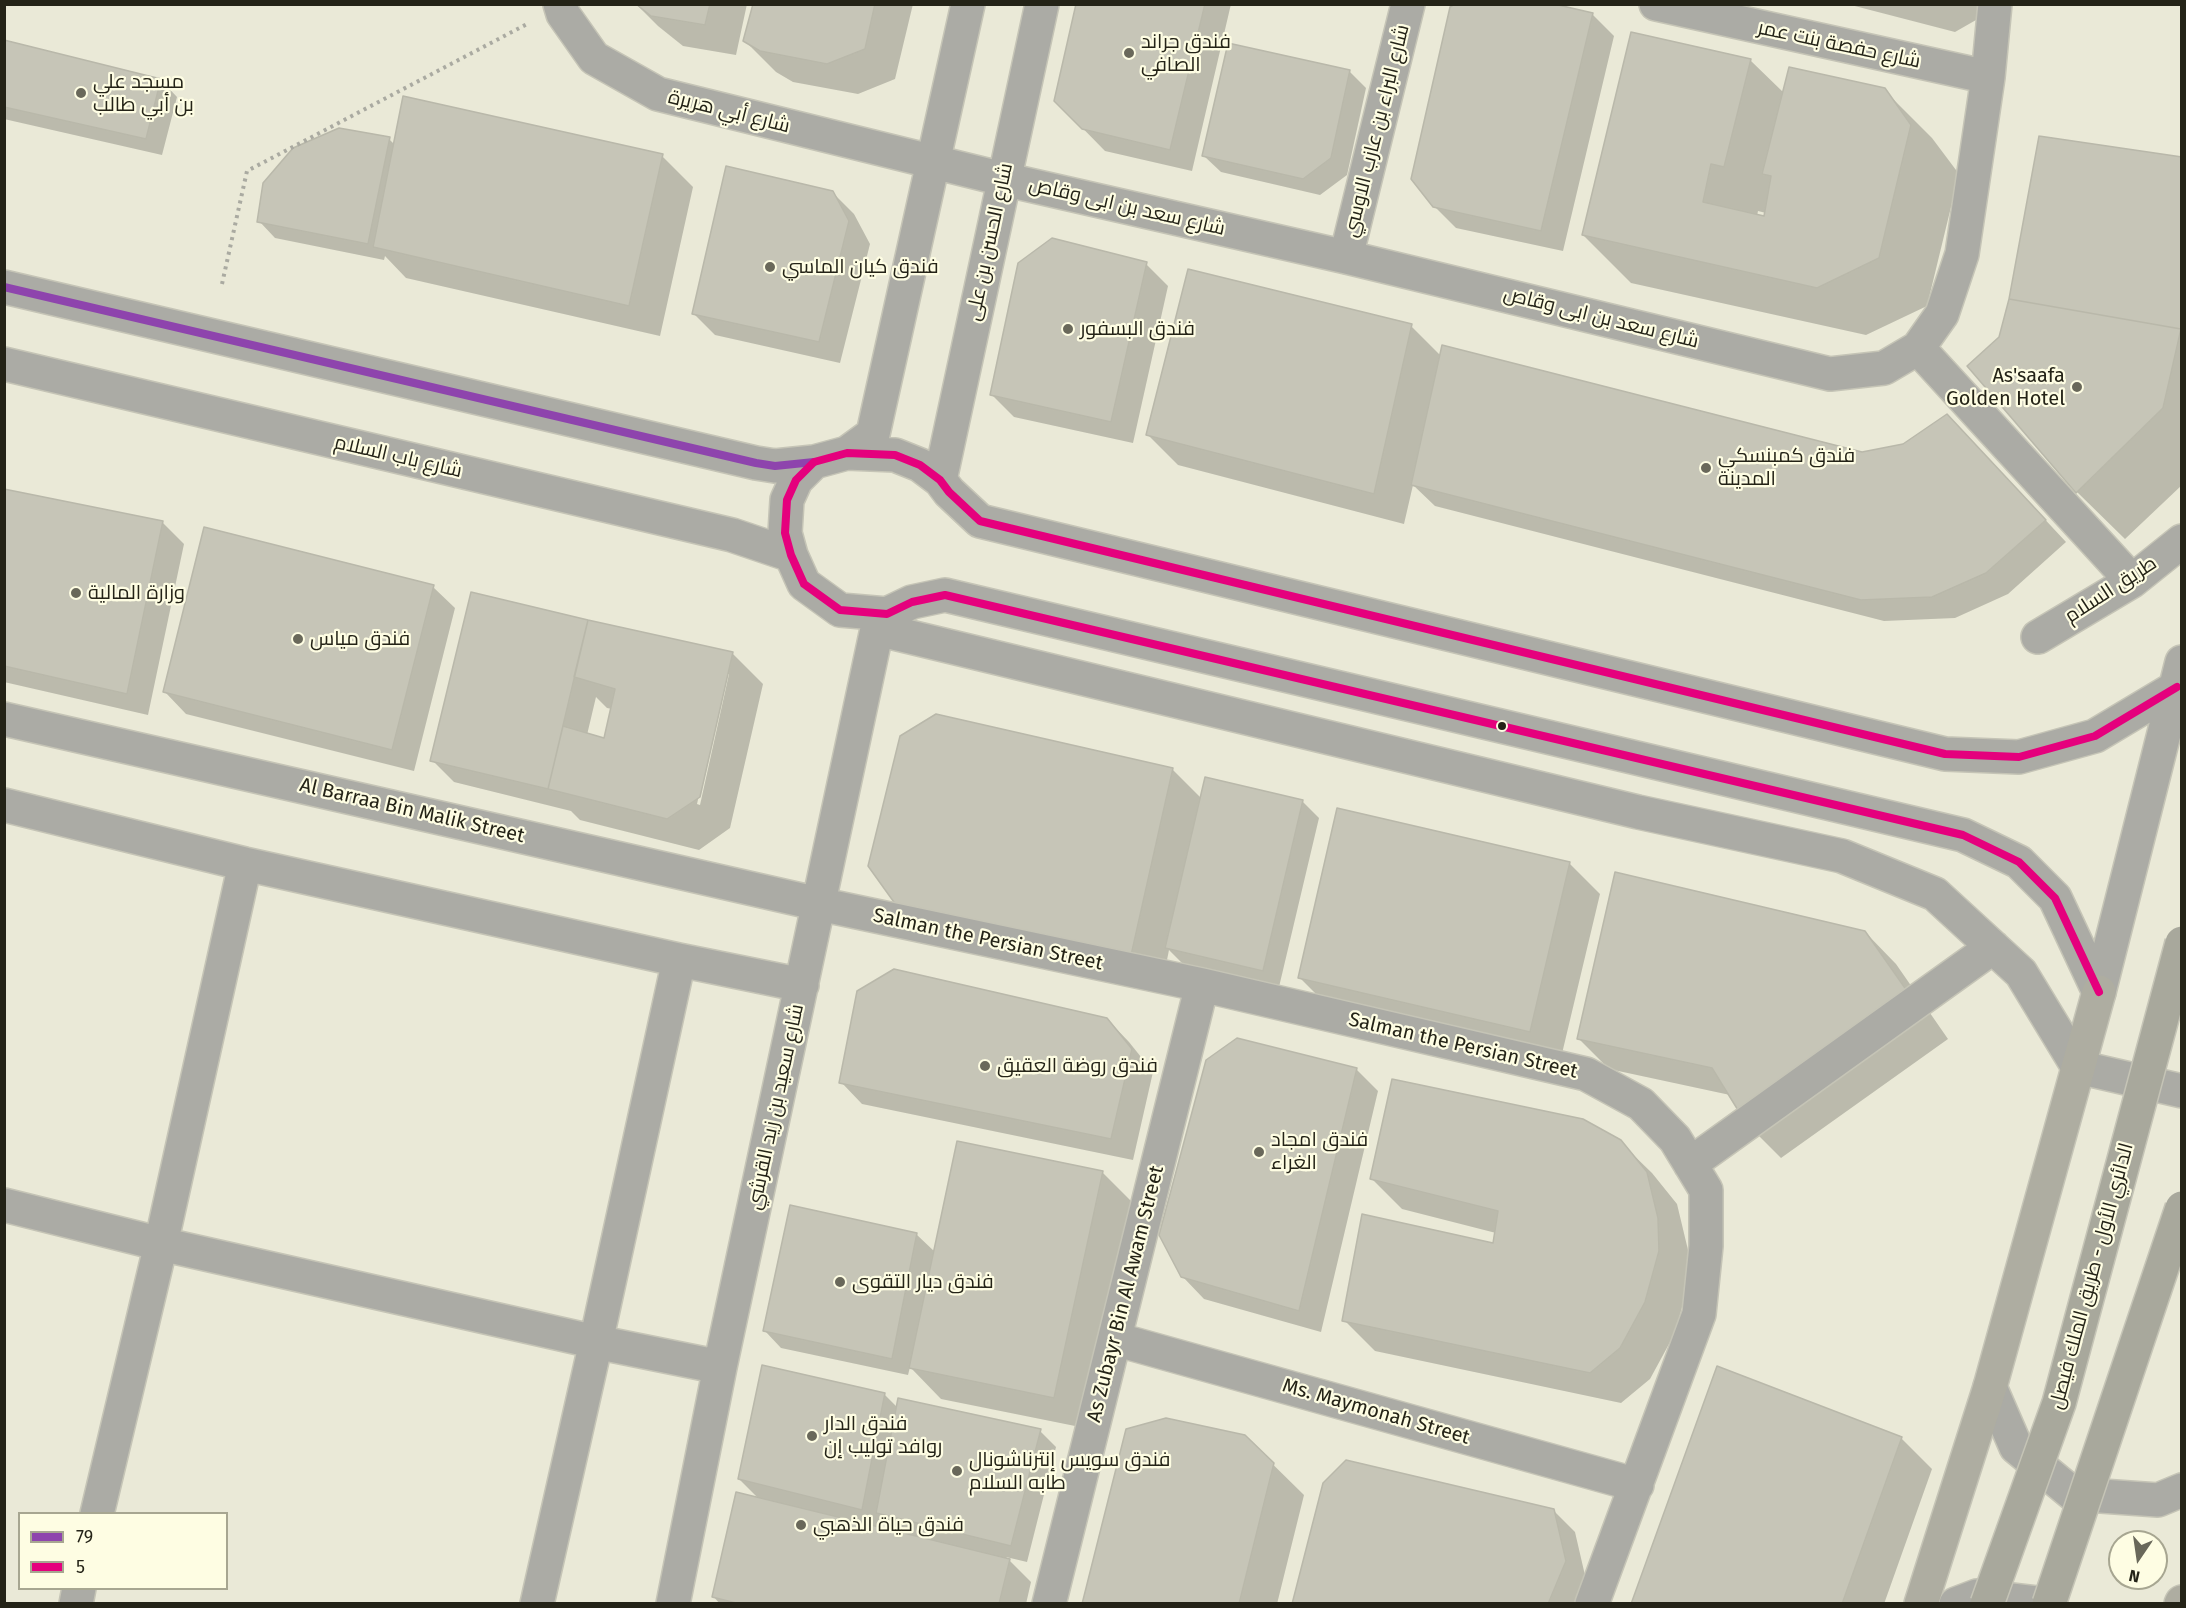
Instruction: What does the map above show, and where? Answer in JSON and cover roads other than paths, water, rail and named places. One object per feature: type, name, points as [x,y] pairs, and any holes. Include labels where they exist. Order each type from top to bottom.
[{"type":"highway","name":"الدائري الأول - طريق الملك فيصل","points":[[1987,1604],[2059,1403],[2181,943]]},
{"type":"highway","points":[[2047,1604],[2181,1208]]},
{"type":"main road","points":[[1921,1604],[1990,1387],[2099,992]]},
{"type":"street","points":[[846,453],[873,434],[968,4]]},
{"type":"street","name":"شارع الحسن بن على","points":[[940,480],[1042,4]]},
{"type":"street","name":"شارع البراء بن عازب الاوسي","points":[[1346,257],[1408,4]]},
{"type":"street","name":"شارع حفصة بنت عمر","points":[[1656,4],[1988,77]]},
{"type":"street","name":"شارع سعد بن ابى وقاص","points":[[933,162],[1346,257],[1830,374],[1884,368],[1918,348],[1941,314],[1962,254],[1988,77],[1995,4]]},
{"type":"street","name":"شارع أبي هريرة","points":[[560,5],[563,14],[594,58],[658,94],[933,162]]},
{"type":"street","points":[[4,287],[756,463],[775,466],[814,462],[846,453],[895,455],[920,465],[940,480],[980,521],[1945,754],[2019,758],[2095,736],[2179,675]]},
{"type":"street","points":[[1918,348],[2132,581]]},
{"type":"street","name":"شارع باب السلام","points":[[4,364],[732,535],[791,555]]},
{"type":"street","points":[[814,462],[796,480],[787,500],[785,533],[791,555],[804,584],[840,610],[1638,812],[1842,856],[1935,894],[2021,973],[2078,1067],[2181,1091]]},
{"type":"street","name":"طريق السلام","points":[[2038,637],[2132,581],[2181,542]]},
{"type":"street","points":[[882,621],[912,602],[945,595],[1963,835],[2019,862],[2055,898],[2099,992]]},
{"type":"street","name":"شارع سعيد بن زيد القرشي","points":[[673,1604],[720,1367],[882,621]]},
{"type":"street","points":[[2099,992],[2179,675]]},
{"type":"street","name":"Al Barraa Bin Malik Street","points":[[4,719],[819,904]]},
{"type":"street","points":[[4,805],[245,864],[802,985]]},
{"type":"street","points":[[97,1512],[161,1244],[245,864]]},
{"type":"street","name":"Salman the Persian Street","points":[[819,904],[1202,985],[1586,1074],[1641,1104],[1675,1139],[1706,1190],[1706,1246],[1699,1314],[1592,1604]]},
{"type":"street","points":[[1690,1164],[1993,947]]},
{"type":"street","points":[[537,1604],[679,960]]},
{"type":"street","name":"As Zubayr Bin Al Awam Street","points":[[1049,1604],[1202,985]]},
{"type":"street","points":[[4,1205],[161,1244],[596,1342],[720,1367]]},
{"type":"street","name":"Ms. Maymonah Street","points":[[1115,1340],[1637,1485]]},
{"type":"street","points":[[1990,1387],[2016,1447],[2073,1494],[2158,1500],[2181,1490]]},
{"type":"street","points":[[1956,1604],[1977,1596],[2047,1604]]},
{"type":"place","name":"فندق جراند الصافي","points":[[1129,53]]},
{"type":"place","name":"مسجد علي بن أبي طالب","points":[[81,93]]},
{"type":"place","name":"فندق كيان الماسي","points":[[770,267]]},
{"type":"place","name":"فندق البسفور","points":[[1068,329]]},
{"type":"place","name":"As'saafa Golden Hotel","points":[[2077,387]]},
{"type":"place","name":"فندق كمبنسكي المدينة","points":[[1706,468]]},
{"type":"place","name":"وزارة المالية","points":[[76,593]]},
{"type":"place","name":"فندق مياس","points":[[298,639]]},
{"type":"place","name":"فندق روضة العقيق","points":[[985,1066]]},
{"type":"place","name":"فندق امجاد الغراء","points":[[1259,1152]]},
{"type":"place","name":"فندق ديار التقوى","points":[[840,1282]]},
{"type":"place","name":"فندق الدار روافد توليب إن","points":[[812,1436]]},
{"type":"place","name":"فندق سويس إنترناشونال طابه السلام","points":[[957,1471]]},
{"type":"place","name":"فندق حياة الذهبي","points":[[801,1525]]}]
